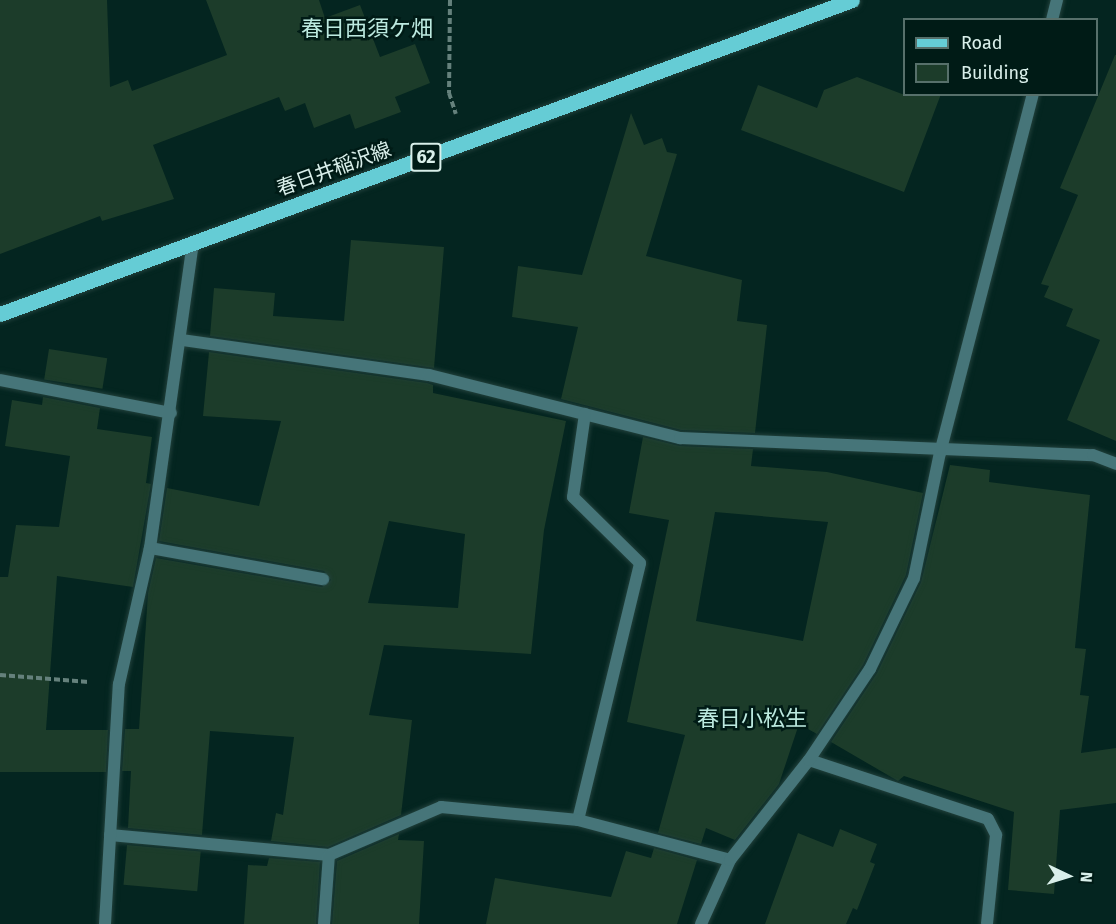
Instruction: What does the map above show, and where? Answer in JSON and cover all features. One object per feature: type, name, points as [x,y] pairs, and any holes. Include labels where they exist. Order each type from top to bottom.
[{"type":"main road","name":"春日井稲沢線","points":[[0,314],[852,0]]},
{"type":"street","points":[[1053,18],[1058,0]]},
{"type":"street","points":[[702,924],[729,860],[809,760],[870,669],[914,578],[940,453],[1032,96]]},
{"type":"street","points":[[105,924],[119,684],[150,548],[182,340],[194,243]]},
{"type":"street","points":[[182,340],[429,375],[680,438],[940,453],[1093,455],[1116,464]]},
{"type":"street","points":[[0,380],[171,413]]},
{"type":"street","points":[[578,820],[640,563],[573,497],[585,414]]},
{"type":"street","points":[[150,548],[323,579]]},
{"type":"street","points":[[809,760],[988,819],[996,835],[987,924]]},
{"type":"street","points":[[110,835],[329,855],[441,807],[578,820],[729,860]]},
{"type":"street","points":[[324,924],[329,855]]},
{"type":"path","points":[[450,0],[449,93],[466,143]]},
{"type":"path","points":[[0,675],[119,684]]},
{"type":"building","points":[[0,0],[107,0],[110,87],[128,80],[132,91],[227,55],[206,0],[319,0],[325,18],[360,5],[380,57],[415,44],[430,83],[395,97],[401,112],[355,129],[350,114],[314,128],[305,103],[285,111],[279,97],[153,145],[174,199],[102,221],[100,216],[0,254]]},
{"type":"building","points":[[1115,55],[1116,441],[1067,420],[1100,340],[1066,326],[1073,309],[1044,297],[1049,286],[1041,284],[1078,195],[1060,188]]},
{"type":"building","points":[[857,77],[903,94],[903,96],[940,96],[904,192],[741,130],[758,85],[817,108],[824,90]]},
{"type":"building","points":[[631,113],[644,145],[662,138],[667,152],[677,154],[646,256],[742,280],[737,321],[767,325],[755,433],[681,430],[561,399],[578,327],[512,317],[518,266],[582,275]]},
{"type":"building","points":[[351,240],[444,247],[434,368],[210,336],[214,288],[275,293],[273,316],[344,321]]},
{"type":"building","points":[[49,349],[107,358],[102,389],[44,380]]},
{"type":"building","points":[[209,352],[427,383],[433,385],[433,393],[566,421],[544,530],[531,654],[384,645],[369,715],[412,720],[401,815],[328,847],[271,841],[276,813],[283,815],[294,737],[210,731],[202,835],[128,828],[131,771],[122,771],[125,729],[139,729],[148,593],[156,558],[322,587],[331,580],[324,571],[159,541],[167,488],[259,506],[281,421],[203,416]],"holes":[[[389,521],[465,534],[458,608],[368,603]]]},
{"type":"building","points":[[43,397],[100,408],[97,429],[152,437],[146,483],[151,484],[133,587],[57,576],[46,730],[108,730],[106,772],[0,772],[0,577],[8,577],[16,525],[59,527],[70,456],[5,446],[12,400],[42,405]]},
{"type":"building","points":[[643,437],[680,446],[753,449],[751,466],[827,472],[923,493],[906,575],[863,665],[817,734],[799,724],[779,784],[735,840],[706,828],[701,844],[658,833],[685,735],[627,722],[669,520],[629,513]],"holes":[[[715,512],[828,522],[803,641],[696,621]]]},
{"type":"building","points":[[950,465],[990,470],[989,482],[1090,495],[1075,648],[1086,649],[1080,695],[1089,696],[1081,753],[1116,748],[1116,803],[1060,810],[1054,894],[1008,890],[1014,812],[904,776],[898,781],[831,742],[877,673],[921,582]]},
{"type":"building","points":[[840,829],[877,844],[870,862],[875,864],[857,910],[853,908],[846,924],[765,924],[798,833],[833,847]]},
{"type":"building","points":[[399,834],[398,840],[424,841],[419,924],[332,924],[337,861]]},
{"type":"building","points":[[127,845],[201,851],[197,891],[124,885]]},
{"type":"building","points":[[654,848],[697,860],[677,924],[486,924],[495,878],[611,897],[626,851],[651,858]]},
{"type":"building","points":[[269,858],[320,862],[316,924],[244,924],[248,865],[267,866]]},
{"type":"district","name":"春日西須ケ畑","points":[[367,29]]},
{"type":"district","name":"春日小松生","points":[[752,719]]}]
